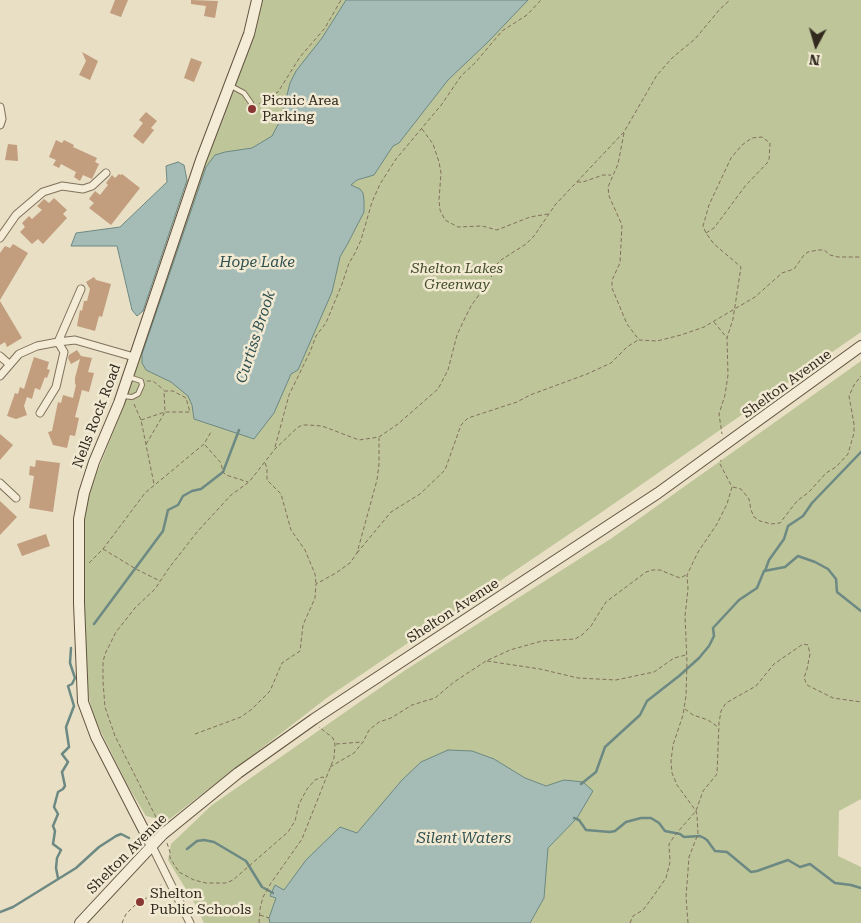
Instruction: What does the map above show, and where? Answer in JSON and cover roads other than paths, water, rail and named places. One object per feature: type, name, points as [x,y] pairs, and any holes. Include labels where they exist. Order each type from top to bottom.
[{"type":"main road","name":"Nells Rock Road","points":[[152,846],[96,737],[84,702],[81,677],[79,519],[84,493],[94,462],[121,396],[201,160],[249,34],[257,0]]},
{"type":"main road","name":"Shelton Avenue","points":[[80,923],[163,834],[238,773],[314,719],[658,493],[861,346]]},
{"type":"street","points":[[0,108],[2,119],[0,126]]},
{"type":"street","points":[[0,238],[16,215],[42,192],[62,186],[83,190],[92,186],[106,173]]},
{"type":"street","points":[[58,342],[81,289]]},
{"type":"street","points":[[0,376],[19,354],[37,346],[58,342],[75,340],[134,357]]},
{"type":"street","points":[[40,413],[56,387],[64,352],[58,342]]},
{"type":"street","points":[[0,356],[9,364]]},
{"type":"street","points":[[0,483],[16,498]]},
{"type":"street","points":[[152,846],[190,923]]},
{"type":"lane","points":[[229,85],[244,93],[253,108]]},
{"type":"lane","points":[[121,396],[132,397],[138,394],[142,385],[141,381],[127,377]]},
{"type":"water","name":"Hope Lake","points":[[346,0],[528,0],[448,80],[399,143],[393,146],[374,175],[357,180],[351,185],[360,189],[363,193],[364,212],[340,257],[332,292],[298,370],[291,374],[274,413],[254,439],[194,419],[192,405],[188,396],[171,382],[146,370],[142,363],[142,354],[206,167],[215,155],[252,148],[272,136],[281,119],[290,83],[296,71],[322,38]]},
{"type":"water","points":[[178,162],[184,165],[187,180],[143,311],[137,316],[132,310],[117,246],[71,246],[76,233],[120,227],[167,182],[166,166]]},
{"type":"water","name":"Silent Waters","points":[[448,750],[472,751],[494,759],[525,778],[546,786],[564,780],[583,782],[593,791],[577,818],[548,848],[544,898],[530,923],[270,923],[269,918],[276,898],[270,896],[275,885],[284,890],[306,860],[340,827],[357,833],[402,780],[421,762]]},
{"type":"waterway","name":"Curtiss Brook","points":[[94,624],[163,531],[168,510],[178,505],[183,496],[201,489],[223,472],[239,430]]},
{"type":"waterway","points":[[765,571],[769,560],[784,539],[788,526],[803,516],[812,503],[861,452]]},
{"type":"waterway","points":[[581,784],[596,772],[605,747],[640,715],[647,701],[699,658],[709,646],[714,636],[713,628],[739,600],[757,588],[764,571],[785,567],[798,556],[815,562],[828,569],[836,579],[837,592],[861,611]]},
{"type":"waterway","name":"Curtiss Brook","points":[[58,878],[57,858],[61,850],[53,844],[55,831],[53,826],[58,814],[54,807],[58,792],[65,786],[62,772],[68,762],[62,754],[69,747],[66,727],[74,706],[68,686],[72,684],[75,678],[70,663],[71,648]]},
{"type":"waterway","points":[[574,818],[579,820],[586,830],[610,832],[615,831],[626,822],[641,818],[651,818],[659,823],[665,831],[680,834],[684,837],[700,836],[704,838],[715,851],[727,852],[751,872],[788,860],[800,867],[810,864],[835,883],[861,888]]},
{"type":"waterway","points":[[0,912],[13,907],[76,868],[99,847],[116,836],[121,834],[129,838]]},
{"type":"waterway","points":[[187,849],[197,841],[214,842],[246,861],[262,887],[273,893]]},
{"type":"place","name":"Picnic Area Parking","points":[[252,109]]},
{"type":"place","name":"Shelton Public Schools","points":[[140,902]]},
{"type":"park label","name":"Shelton Lakes Greenway","points":[[457,278]]}]
